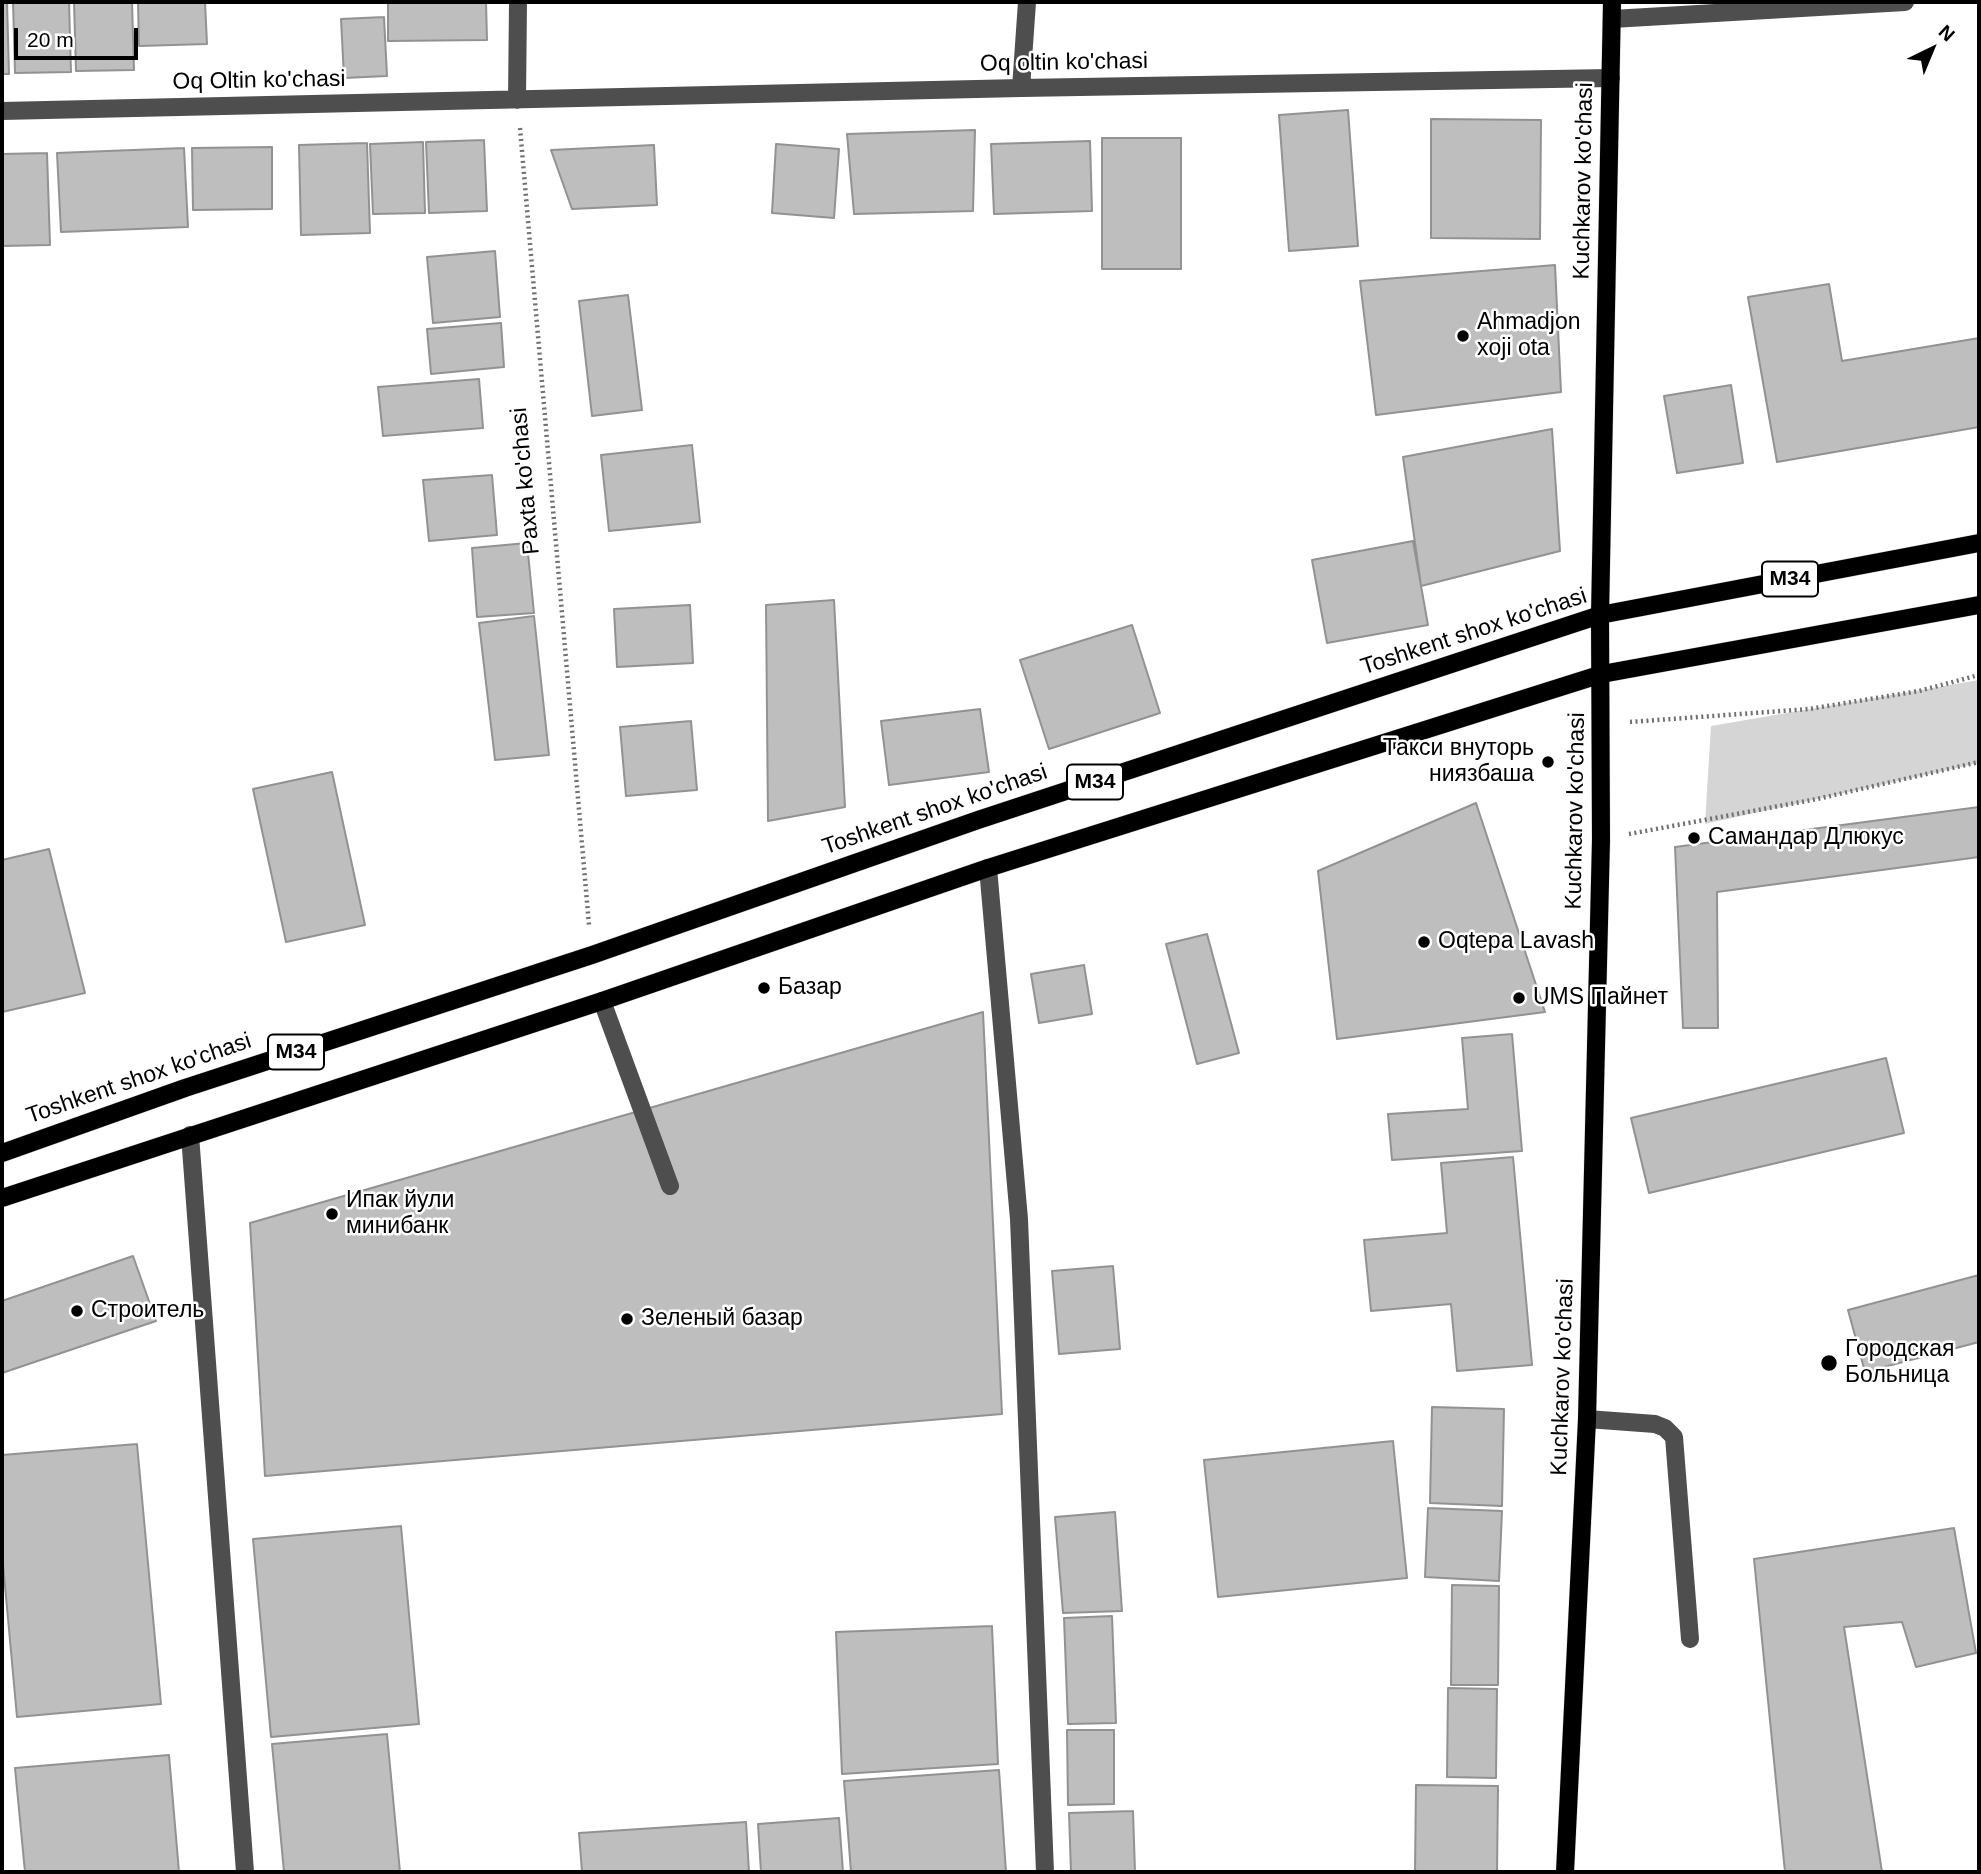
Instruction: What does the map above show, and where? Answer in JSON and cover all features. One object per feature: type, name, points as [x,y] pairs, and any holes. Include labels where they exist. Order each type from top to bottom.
[{"type":"main road","name":"Kuchkarov ko'chasi","points":[[1565,1872],[1587,1419],[1601,840],[1600,615],[1612,10]]},
{"type":"main road","name":"Toshkent shox ko'chasi","points":[[2,1153],[185,1088],[592,955],[978,820],[1600,615],[1979,543]]},
{"type":"main road","name":"M34","points":[[2,1198],[602,1001],[988,868],[1602,674],[1979,605]]},
{"type":"street","points":[[517,100],[519,2]]},
{"type":"street","points":[[1021,88],[1027,2]]},
{"type":"street","points":[[1612,10],[1905,2]]},
{"type":"street","name":"Oq oltin ko'chasi","points":[[517,100],[1611,78]]},
{"type":"street","name":"Oq Oltin ko'chasi","points":[[2,111],[517,100]]},
{"type":"street","points":[[988,868],[1019,1219],[1045,1872]]},
{"type":"street","points":[[602,1001],[670,1186]]},
{"type":"street","points":[[190,1135],[245,1872]]},
{"type":"street","points":[[1587,1419],[1655,1424],[1665,1428],[1674,1437],[1690,1639]]},
{"type":"path","name":"Paxta ko'chasi","points":[[517,100],[592,955]]},
{"type":"path","points":[[1601,723],[1809,709],[1919,691],[1979,675]]},
{"type":"path","points":[[1601,840],[1817,799],[1979,762]]},
{"type":"shaded area","points":[[1979,680],[1979,763],[1705,824],[1711,726]]},
{"type":"building","points":[[2,2],[7,2],[9,74],[2,74]]},
{"type":"building","points":[[13,2],[69,2],[71,72],[15,73]]},
{"type":"building","points":[[74,2],[132,2],[134,70],[76,71]]},
{"type":"building","points":[[138,2],[205,2],[207,44],[139,46]]},
{"type":"building","points":[[388,2],[486,2],[487,40],[388,41]]},
{"type":"building","points":[[384,17],[387,76],[344,78],[341,19]]},
{"type":"building","points":[[1348,110],[1358,246],[1289,251],[1279,115]]},
{"type":"building","points":[[1431,119],[1541,120],[1540,239],[1431,238]]},
{"type":"building","points":[[975,130],[973,211],[854,214],[847,134]]},
{"type":"building","points":[[1102,138],[1181,138],[1181,269],[1102,269]]},
{"type":"building","points":[[484,140],[487,211],[429,213],[426,142]]},
{"type":"building","points":[[1090,141],[1092,211],[994,214],[991,144]]},
{"type":"building","points":[[423,142],[425,213],[373,214],[370,144]]},
{"type":"building","points":[[367,143],[370,233],[301,235],[299,145]]},
{"type":"building","points":[[776,144],[839,149],[834,218],[772,213]]},
{"type":"building","points":[[654,145],[657,205],[572,209],[551,150]]},
{"type":"building","points":[[272,147],[272,209],[193,210],[192,148]]},
{"type":"building","points":[[184,148],[188,227],[61,232],[57,153]]},
{"type":"building","points":[[47,153],[50,245],[2,246],[2,154]]},
{"type":"building","points":[[495,251],[500,317],[433,323],[427,257]]},
{"type":"building","name":"Ahmadjon xoji ota","points":[[1555,265],[1561,392],[1376,415],[1360,281]]},
{"type":"building","points":[[1829,284],[1842,361],[1979,338],[1979,427],[1777,462],[1748,297]]},
{"type":"building","points":[[628,295],[642,410],[592,416],[579,301]]},
{"type":"building","points":[[501,323],[504,367],[431,374],[427,329]]},
{"type":"building","points":[[479,379],[483,428],[383,436],[378,387]]},
{"type":"building","points":[[1731,385],[1743,463],[1677,473],[1664,396]]},
{"type":"building","points":[[1552,429],[1560,551],[1421,586],[1403,457]]},
{"type":"building","points":[[692,445],[700,522],[609,531],[601,455]]},
{"type":"building","points":[[492,475],[497,535],[429,541],[423,480]]},
{"type":"building","points":[[1413,541],[1428,625],[1327,643],[1312,560]]},
{"type":"building","points":[[527,543],[534,613],[477,617],[472,548]]},
{"type":"building","points":[[834,600],[845,807],[768,821],[766,605]]},
{"type":"building","points":[[690,605],[693,663],[617,667],[614,609]]},
{"type":"building","points":[[534,616],[549,755],[495,760],[479,623]]},
{"type":"building","points":[[1132,625],[1160,713],[1049,749],[1020,660]]},
{"type":"building","points":[[980,709],[989,772],[889,785],[881,721]]},
{"type":"building","points":[[691,721],[697,790],[626,796],[620,727]]},
{"type":"building","points":[[332,772],[365,925],[286,942],[253,789]]},
{"type":"building","name":"Oqtepa Lavash","points":[[1476,803],[1545,1012],[1337,1039],[1318,871]]},
{"type":"building","points":[[1979,807],[1979,857],[1717,892],[1718,1028],[1683,1028],[1675,847]]},
{"type":"building","points":[[49,849],[85,993],[2,1012],[2,860]]},
{"type":"building","points":[[1207,934],[1239,1053],[1197,1064],[1166,944]]},
{"type":"building","points":[[1084,965],[1092,1014],[1039,1023],[1031,974]]},
{"type":"building","name":"Зеленый базар","points":[[983,1012],[1002,1414],[265,1476],[250,1223]]},
{"type":"building","points":[[1512,1034],[1522,1151],[1392,1160],[1388,1114],[1468,1109],[1462,1038]]},
{"type":"building","points":[[1886,1058],[1904,1133],[1649,1193],[1631,1118]]},
{"type":"building","points":[[1513,1157],[1532,1365],[1457,1371],[1451,1304],[1371,1311],[1364,1240],[1447,1233],[1441,1163]]},
{"type":"building","name":"Строитель","points":[[133,1256],[156,1321],[2,1373],[2,1301]]},
{"type":"building","points":[[1113,1266],[1120,1349],[1059,1354],[1052,1271]]},
{"type":"building","points":[[1979,1275],[1979,1342],[1865,1372],[1848,1310]]},
{"type":"building","points":[[1432,1407],[1504,1409],[1502,1506],[1430,1503]]},
{"type":"building","points":[[1393,1441],[1407,1578],[1218,1597],[1204,1460]]},
{"type":"building","points":[[137,1444],[161,1704],[17,1717],[2,1553],[2,1455]]},
{"type":"building","points":[[1428,1508],[1502,1511],[1499,1581],[1425,1577]]},
{"type":"building","points":[[1115,1512],[1122,1611],[1063,1613],[1055,1517]]},
{"type":"building","points":[[401,1526],[419,1724],[271,1737],[253,1539]]},
{"type":"building","points":[[1954,1528],[1976,1653],[1916,1667],[1902,1622],[1844,1627],[1882,1872],[1785,1872],[1754,1559]]},
{"type":"building","points":[[1452,1585],[1499,1586],[1498,1685],[1451,1685]]},
{"type":"building","points":[[1112,1616],[1116,1723],[1068,1724],[1064,1618]]},
{"type":"building","points":[[992,1626],[998,1764],[842,1774],[836,1632]]},
{"type":"building","points":[[1448,1688],[1497,1689],[1496,1778],[1447,1777]]},
{"type":"building","points":[[1067,1730],[1114,1730],[1114,1804],[1068,1805]]},
{"type":"building","points":[[387,1734],[400,1872],[284,1872],[272,1744]]},
{"type":"building","points":[[169,1755],[179,1872],[25,1872],[15,1768]]},
{"type":"building","points":[[999,1770],[1006,1872],[851,1872],[844,1781]]},
{"type":"building","points":[[1416,1785],[1498,1786],[1497,1872],[1415,1872]]},
{"type":"building","points":[[1133,1811],[1135,1872],[1071,1872],[1069,1813]]},
{"type":"building","points":[[839,1818],[843,1872],[761,1872],[758,1824]]},
{"type":"building","points":[[746,1822],[749,1872],[582,1872],[579,1833]]},
{"type":"place","name":"Ahmadjon xoji ota","points":[[1463,336]]},
{"type":"place","name":"Такси внуторь ниязбаша","points":[[1548,762]]},
{"type":"place","name":"Самандар Длюкус","points":[[1694,838]]},
{"type":"place","name":"Oqtepa Lavash","points":[[1424,942]]},
{"type":"place","name":"Базар","points":[[764,988]]},
{"type":"place","name":"UMS Пайнет","points":[[1519,998]]},
{"type":"place","name":"Ипак йули минибанк","points":[[332,1214]]},
{"type":"place","name":"Строитель","points":[[77,1311]]},
{"type":"place","name":"Зеленый базар","points":[[627,1319]]},
{"type":"place","name":"Городская Больница","points":[[1829,1363]]}]
